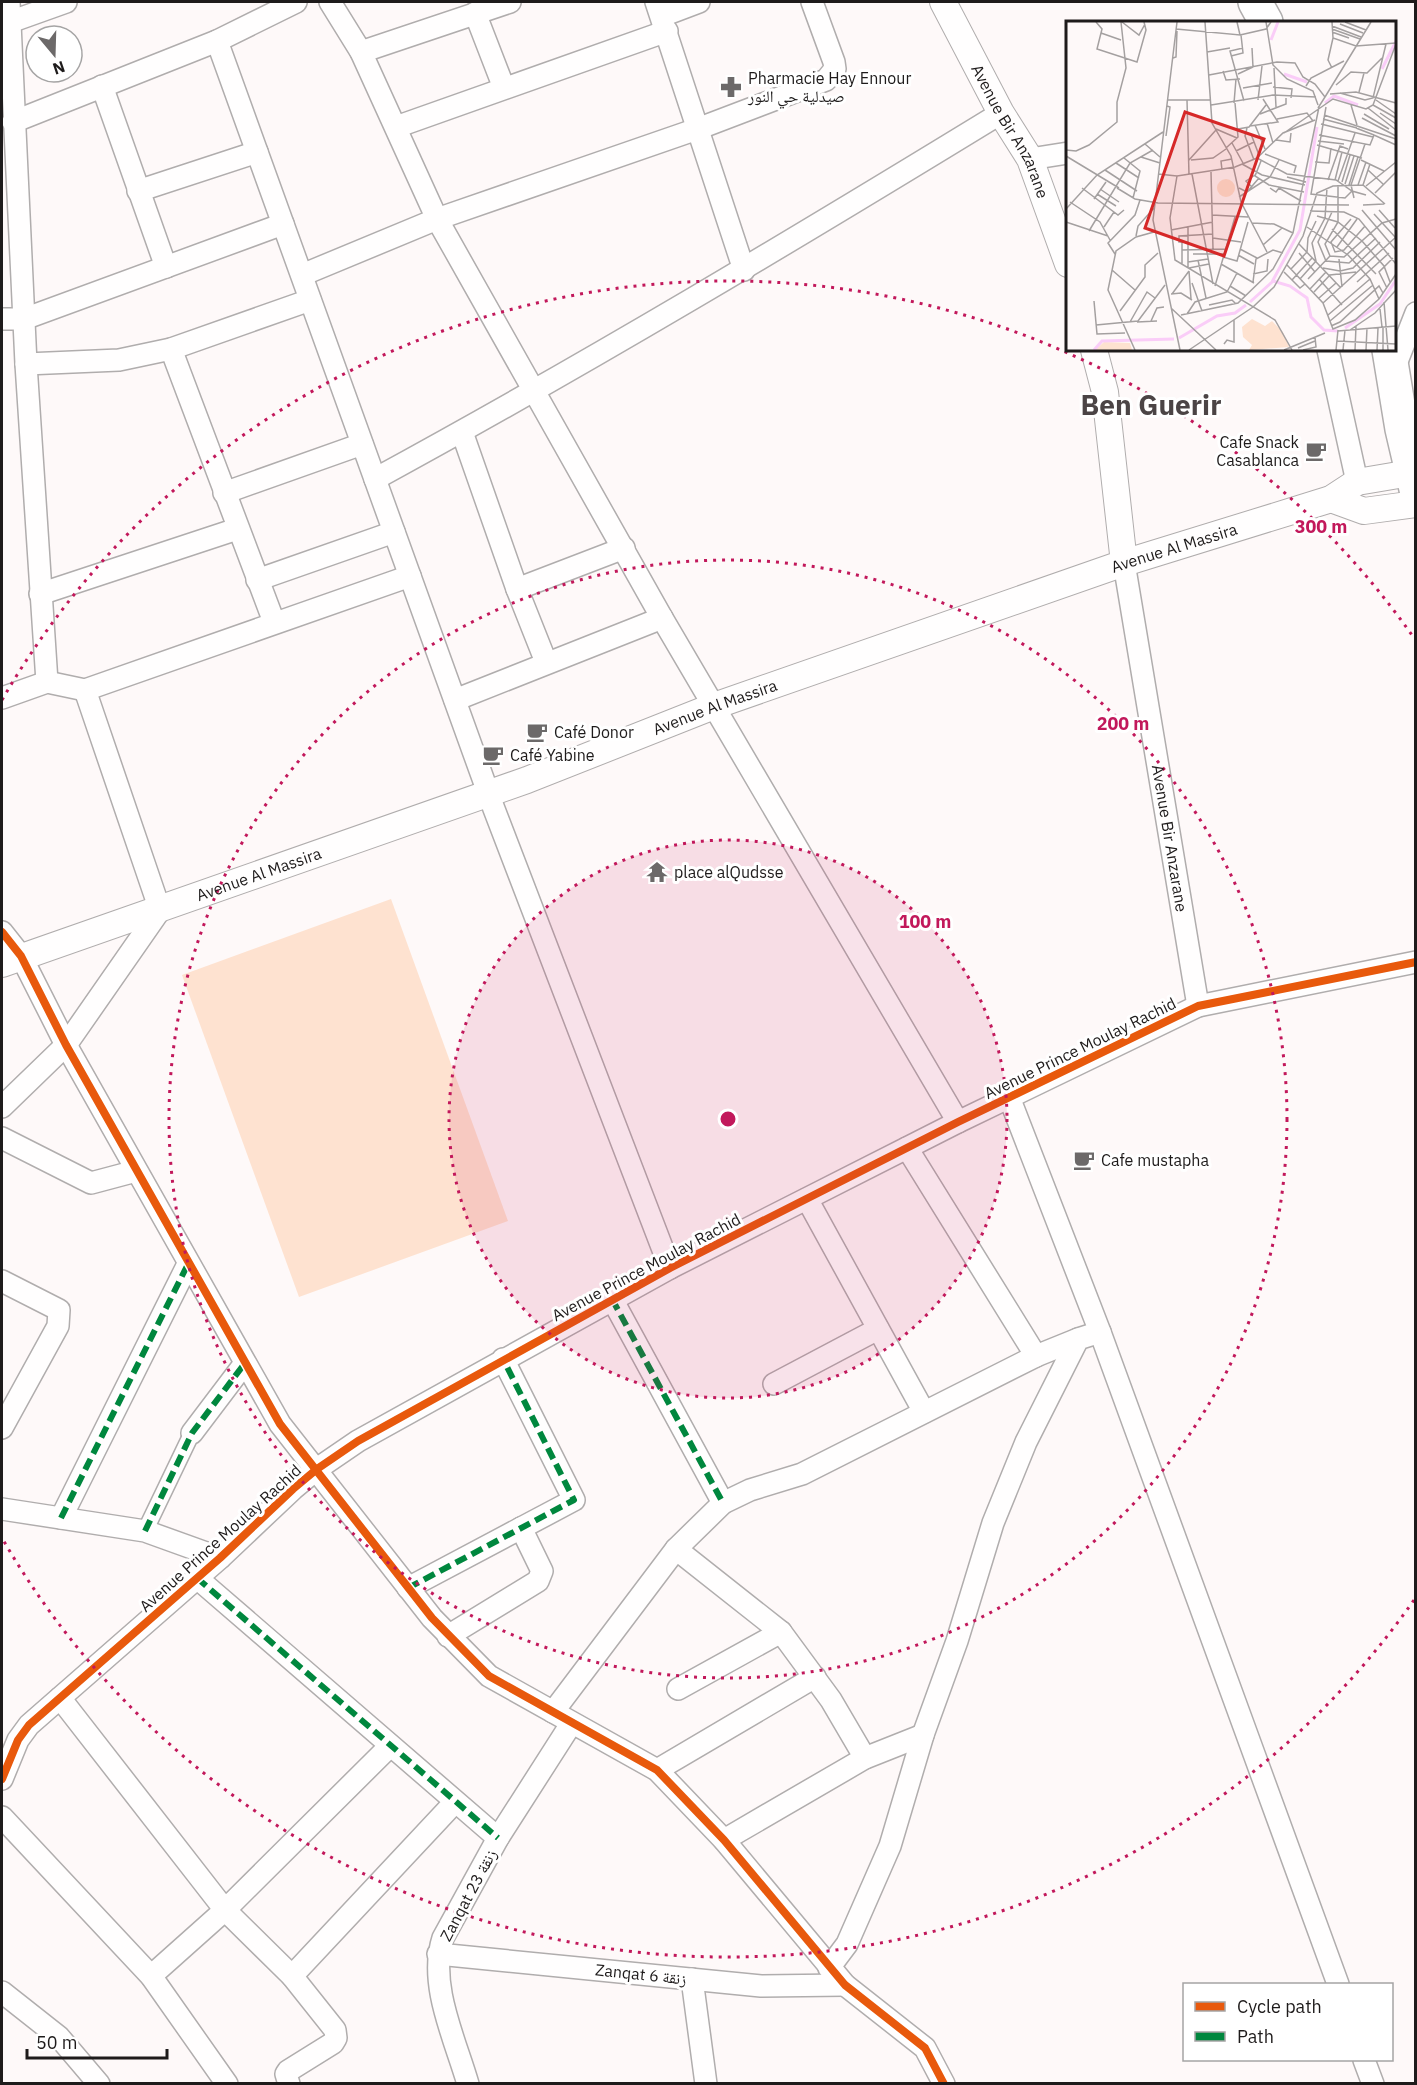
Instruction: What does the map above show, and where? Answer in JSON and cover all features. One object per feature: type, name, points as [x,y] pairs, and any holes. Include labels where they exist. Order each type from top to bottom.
[{"type":"main road","points":[[1254,2],[1265,21]]},
{"type":"main road","points":[[1392,359],[1402,429],[1415,484]]},
{"type":"street","points":[[47,682],[26,363],[13,122],[10,12],[66,2]]},
{"type":"street","points":[[13,122],[217,41],[296,2]]},
{"type":"street","points":[[330,2],[361,52],[437,219],[662,618],[958,1122]]},
{"type":"street","points":[[361,52],[510,2]]},
{"type":"street","points":[[396,127],[504,88],[662,16],[699,2]]},
{"type":"street","points":[[302,275],[437,219],[700,128],[826,80],[832,74],[834,62],[812,2]]},
{"type":"street","name":"Avenue Bir Anzarane","points":[[943,2],[1001,113],[1030,159],[1066,258]]},
{"type":"street","points":[[475,13],[504,88]]},
{"type":"street","points":[[662,16],[744,270]]},
{"type":"street","points":[[217,41],[455,700],[670,1268]]},
{"type":"street","points":[[102,86],[166,267]]},
{"type":"street","points":[[375,479],[536,391],[744,270],[1001,113]]},
{"type":"street","points":[[138,191],[257,152]]},
{"type":"street","points":[[1030,159],[1066,153]]},
{"type":"street","points":[[2,319],[24,319],[283,224]]},
{"type":"street","points":[[26,363],[119,360],[171,349],[310,300]]},
{"type":"street","points":[[1392,359],[1416,313]]},
{"type":"street","points":[[171,349],[274,622]]},
{"type":"street","name":"Avenue Bir Anzarane","points":[[1094,351],[1105,392],[1124,563],[1198,1006]]},
{"type":"street","points":[[1328,351],[1357,482]]},
{"type":"street","points":[[462,432],[517,589],[546,662]]},
{"type":"street","points":[[224,493],[362,444]]},
{"type":"street","name":"Avenue Al Massira","points":[[11,960],[160,910],[527,780],[714,706],[1124,563],[1331,499],[1357,482],[1415,484]]},
{"type":"street","points":[[1331,499],[1364,511],[1415,484]]},
{"type":"street","points":[[40,594],[237,529]]},
{"type":"street","points":[[257,580],[394,532]]},
{"type":"street","points":[[517,589],[624,548]]},
{"type":"street","points":[[2,698],[47,682],[85,690],[410,576]]},
{"type":"street","points":[[455,700],[546,662],[662,618]]},
{"type":"street","points":[[2,1107],[66,1045],[160,910],[85,690]]},
{"type":"street","points":[[2,932],[11,960],[66,1045],[280,1424],[408,1588],[448,1636],[489,1676],[571,1724],[657,1770],[724,1840],[845,1985],[925,2048],[944,2084]]},
{"type":"street","name":"Avenue Prince Moulay Rachid","points":[[2,1779],[10,1739],[220,1558],[317,1469],[358,1441],[670,1268],[958,1122],[1198,1006],[1416,962]]},
{"type":"street","points":[[1009,1097],[1100,1332],[1338,1983]]},
{"type":"street","points":[[2,1138],[91,1183],[136,1171]]},
{"type":"street","points":[[907,1148],[1036,1356]]},
{"type":"street","points":[[807,1199],[924,1412]]},
{"type":"street","points":[[61,1518],[188,1264]]},
{"type":"street","points":[[2,1281],[59,1310],[58,1326],[2,1428]]},
{"type":"street","points":[[612,1299],[723,1503]]},
{"type":"street","points":[[774,1384],[878,1329]]},
{"type":"street","points":[[553,1712],[676,1549],[723,1503],[750,1490],[802,1474],[1036,1356],[1100,1332]]},
{"type":"street","points":[[829,1968],[847,1944],[890,1846],[923,1735],[957,1641],[993,1523],[1026,1442],[1078,1339]]},
{"type":"street","points":[[408,1588],[574,1499],[503,1359]]},
{"type":"street","points":[[145,1531],[192,1433],[245,1363]]},
{"type":"street","points":[[2,1509],[145,1531],[220,1558]]},
{"type":"street","points":[[448,1636],[538,1581],[542,1571],[521,1528]]},
{"type":"street","points":[[676,1549],[781,1632],[815,1677],[866,1758]]},
{"type":"street","points":[[196,1578],[498,1838]]},
{"type":"street","points":[[678,1689],[781,1632]]},
{"type":"street","points":[[657,1770],[815,1677]]},
{"type":"street","points":[[60,1698],[225,1910],[292,1976],[335,2030],[336,2038],[327,2047],[288,2071],[286,2074],[290,2084]]},
{"type":"street","name":"Zanqat 23 زنقة","points":[[468,2084],[442,1992],[438,1954],[443,1938],[498,1838],[571,1724]]},
{"type":"street","points":[[724,1840],[866,1758],[923,1735]]},
{"type":"street","points":[[151,1976],[225,1910],[390,1746]]},
{"type":"street","points":[[292,1976],[455,1802]]},
{"type":"street","points":[[2,1817],[151,1976],[227,2084]]},
{"type":"street","name":"Zanqat 6 زنقة","points":[[438,1954],[761,1986],[845,1985]]},
{"type":"street","points":[[692,1979],[706,2084]]},
{"type":"street","points":[[2,1992],[59,2037],[99,2084]]},
{"type":"street","points":[[1364,2061],[1373,2084]]},
{"type":"shaded area","points":[[391,899],[508,1221],[299,1297],[182,975]]},
{"type":"marked path","points":[[61,1518],[188,1264]]},
{"type":"marked path","points":[[612,1299],[723,1503]]},
{"type":"marked path","points":[[408,1588],[574,1500],[503,1359]]},
{"type":"marked path","points":[[145,1531],[192,1433],[245,1363]]},
{"type":"marked path","points":[[197,1578],[498,1838]]},
{"type":"cycle path","points":[[2,932],[21,956],[66,1045],[280,1424],[432,1618],[489,1676],[657,1770],[724,1840],[845,1985],[925,2048],[944,2084]]},
{"type":"cycle path","points":[[2,1779],[18,1740],[29,1725],[220,1558],[293,1489],[317,1469],[358,1441],[670,1268],[958,1122],[1198,1006],[1416,962]]},
{"type":"place","name":"Pharmacie Hay Ennour صيدلية حي النور","points":[[731,87]]},
{"type":"place","name":"Cafe Snack Casablanca","points":[[1316,451]]},
{"type":"place","name":"Café Donor","points":[[537,732]]},
{"type":"place","name":"Café Yabine","points":[[493,755]]},
{"type":"place","name":"place alQudsse","points":[[657,872]]},
{"type":"place","name":"Cafe mustapha","points":[[1084,1160]]},
{"type":"district","name":"Ben Guerir","points":[[1151,405]]}]
